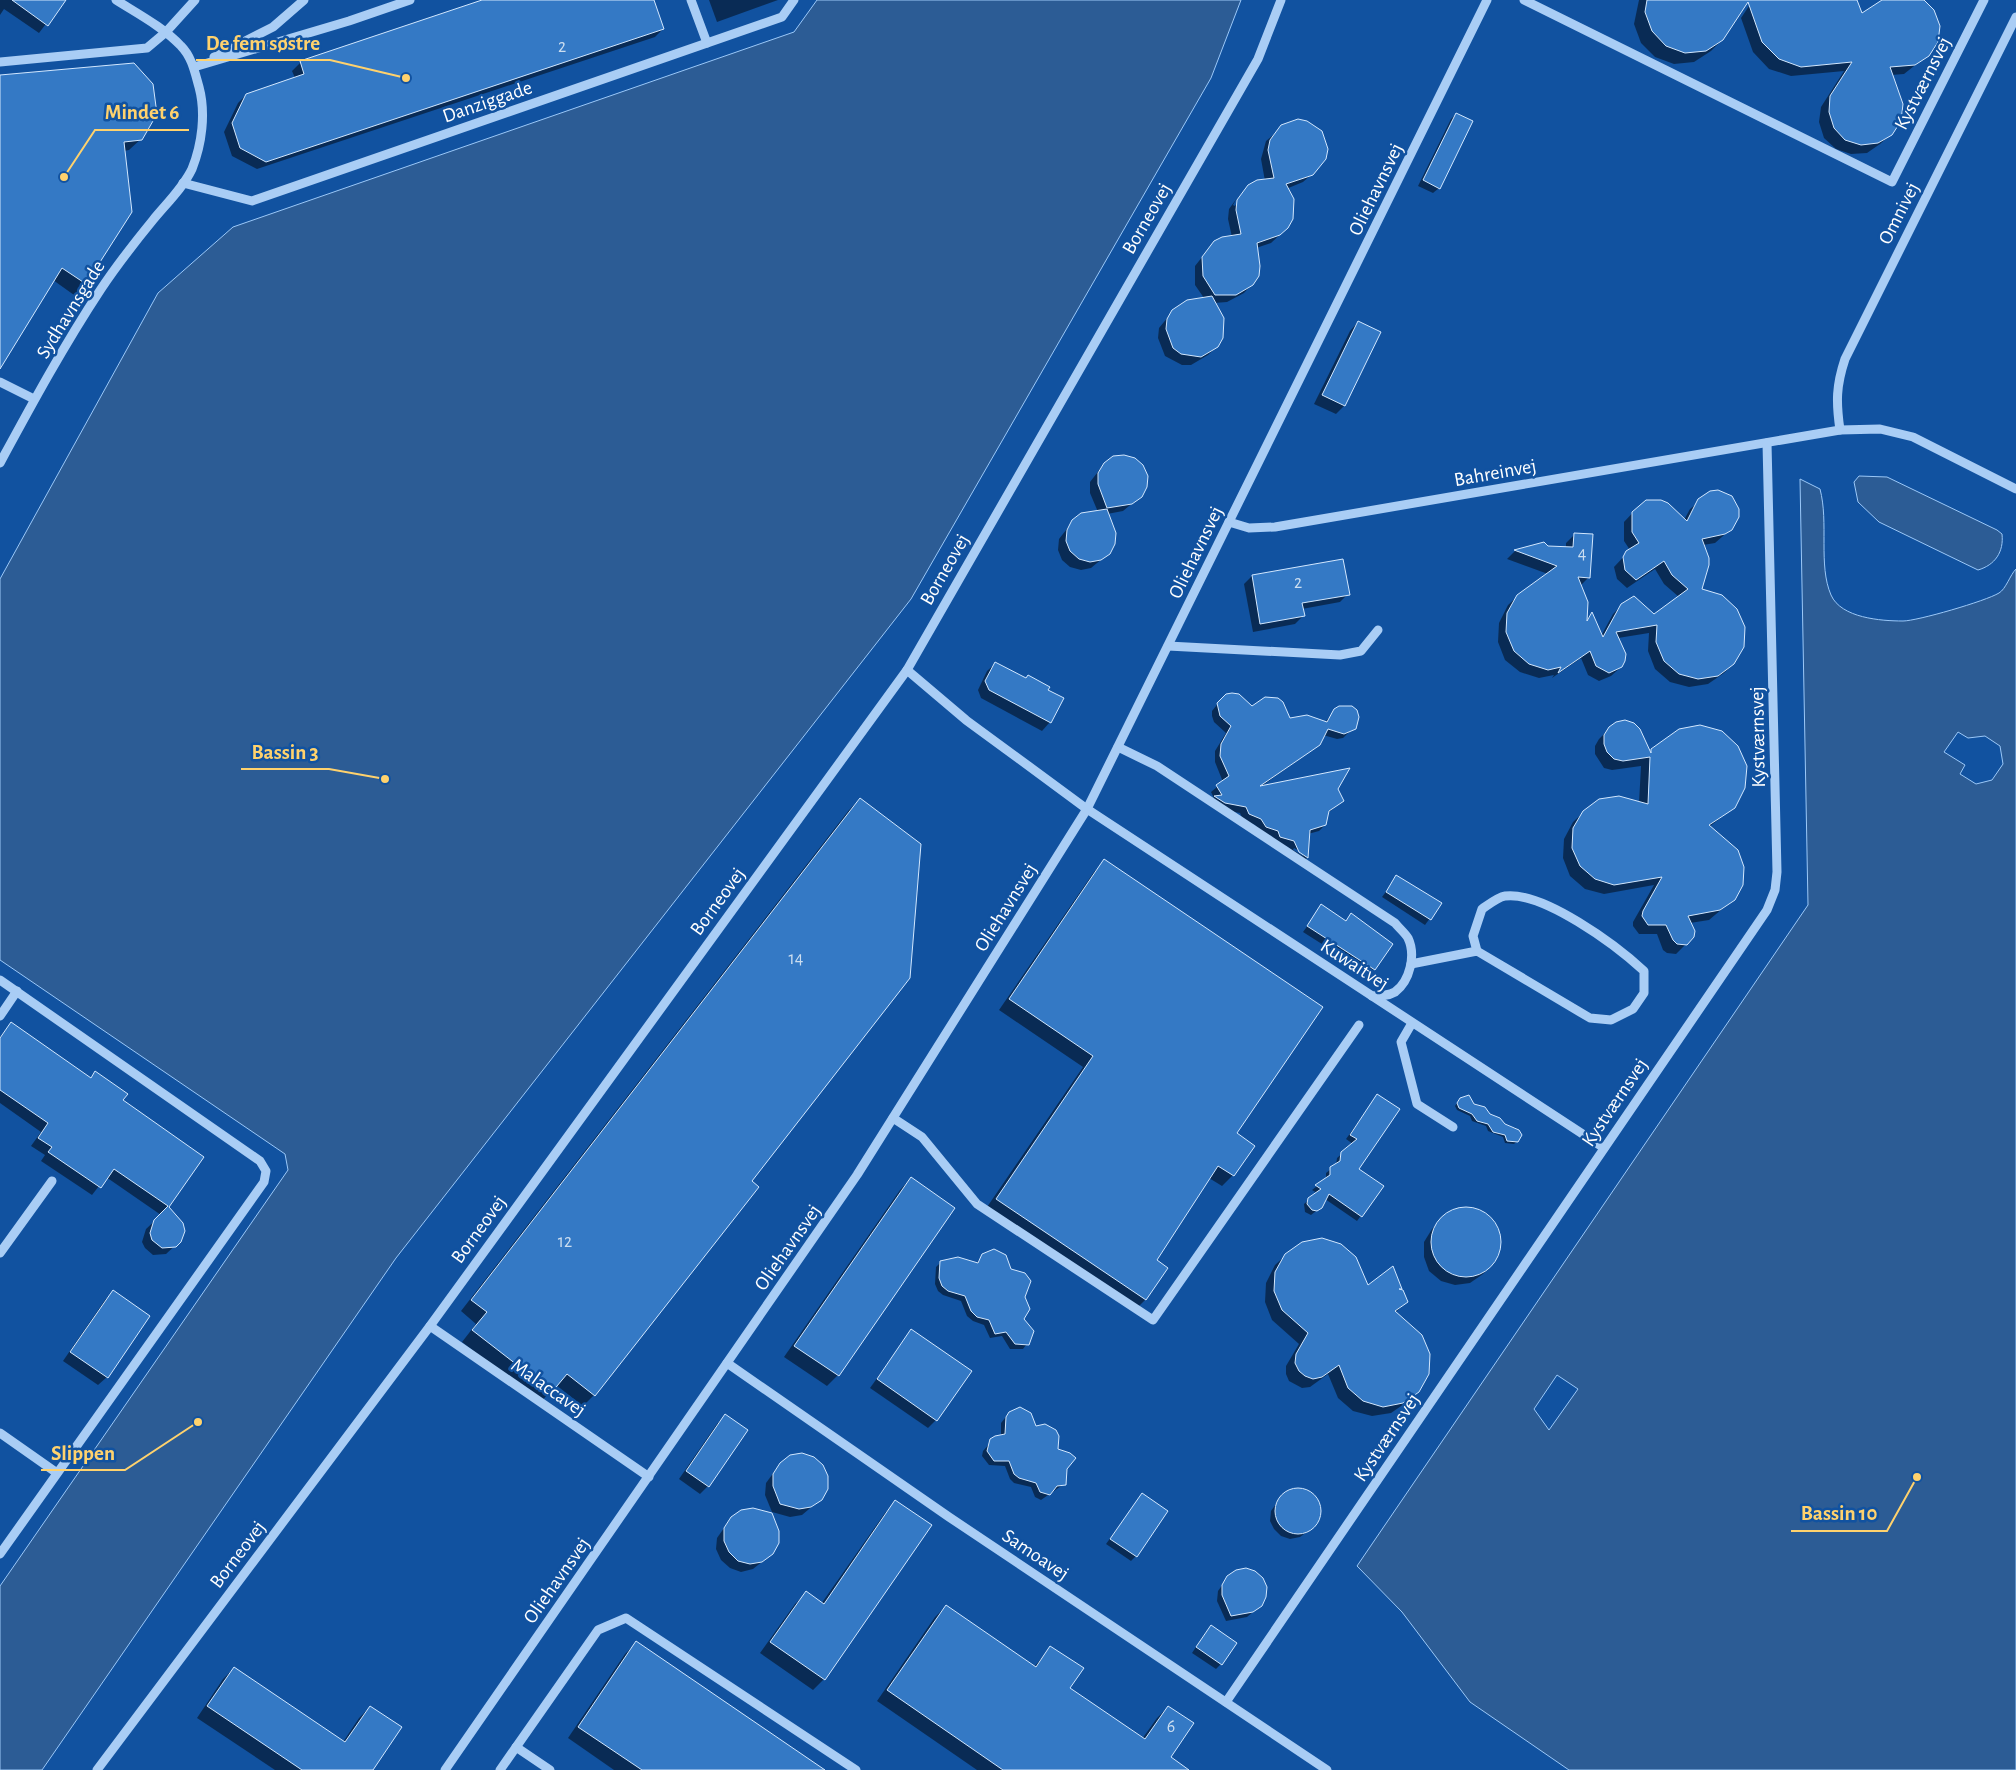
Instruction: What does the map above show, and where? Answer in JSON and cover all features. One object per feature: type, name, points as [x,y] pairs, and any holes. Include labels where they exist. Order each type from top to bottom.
[{"type":"street","name":"Sydhavnsgade","points":[[0,463],[34,399],[100,290],[135,242],[183,183],[192,168],[198,149],[203,121],[201,93],[194,67],[182,47],[166,32],[116,0]]},
{"type":"street","points":[[0,62],[146,48],[166,32],[195,0]]},
{"type":"street","points":[[194,67],[273,27],[304,0]]},
{"type":"street","points":[[194,67],[349,22],[410,0]]},
{"type":"street","points":[[691,0],[707,43]]},
{"type":"street","name":"Danziggade","points":[[183,183],[252,202],[782,17],[794,0]]},
{"type":"street","name":"Borneovej","points":[[98,1770],[430,1326],[907,670],[1258,59],[1280,0]]},
{"type":"street","name":"Oliehavnsvej","points":[[445,1770],[857,1176],[1087,809],[1488,0]]},
{"type":"street","name":"Kystværnsvej","points":[[1524,0],[1892,182],[1984,0]]},
{"type":"street","name":"Omnivej","points":[[1840,430],[1836,401],[1837,382],[1844,359],[2016,17]]},
{"type":"street","points":[[0,382],[34,399]]},
{"type":"street","points":[[1767,443],[1840,430],[1880,429],[1912,436],[2016,489]]},
{"type":"street","name":"Bahreinvej","points":[[1229,522],[1249,528],[1275,527],[1767,443]]},
{"type":"street","name":"Kystværnsvej","points":[[1226,1702],[1767,910],[1775,890],[1778,872],[1767,443]]},
{"type":"street","points":[[1168,646],[1340,655],[1361,651],[1378,630]]},
{"type":"street","name":"Kuwaitvej","points":[[907,670],[966,720],[1087,809],[1604,1148]]},
{"type":"street","points":[[1118,747],[1157,766],[1395,923],[1408,938],[1412,955],[1411,964],[1402,984],[1394,992],[1385,996],[1372,996]]},
{"type":"street","points":[[1411,964],[1477,951],[1590,1018],[1611,1020],[1633,1009],[1644,993],[1644,971],[1626,954],[1547,903],[1526,897],[1504,896],[1482,909],[1473,936],[1477,951]]},
{"type":"street","points":[[0,980],[260,1161],[266,1171],[264,1182],[0,1554]]},
{"type":"street","points":[[0,1016],[17,991]]},
{"type":"street","points":[[1412,1023],[1400,1042],[1417,1104],[1453,1127]]},
{"type":"street","points":[[893,1118],[922,1137],[977,1204],[1153,1320],[1359,1025]]},
{"type":"street","points":[[0,1253],[52,1181]]},
{"type":"street","name":"Malaccavej","points":[[430,1326],[649,1477]]},
{"type":"street","name":"Samoavej","points":[[727,1363],[949,1517],[1326,1770]]},
{"type":"street","points":[[0,1433],[57,1473]]},
{"type":"street","points":[[500,1770],[598,1630],[626,1618],[856,1770]]},
{"type":"street","points":[[516,1747],[550,1770]]},
{"type":"water","points":[[817,0],[1241,0],[1211,78],[911,599],[396,1258],[42,1770],[0,1770],[0,1586],[288,1170],[285,1154],[0,960],[0,579],[158,293],[233,227],[794,32]]},
{"type":"water","points":[[1859,476],[1887,477],[1997,530],[2002,534],[2000,552],[1994,561],[1978,570],[1879,522],[1858,502],[1854,482]]},
{"type":"water","points":[[1800,479],[1820,489],[1823,502],[1824,557],[1827,583],[1836,603],[1852,613],[1873,619],[1903,621],[1936,614],[1980,601],[1999,593],[2016,569],[2016,1770],[1569,1770],[1470,1702],[1402,1612],[1357,1566],[1808,905]],"holes":[[[1958,732],[1968,738],[1985,736],[2000,746],[2003,764],[1992,780],[1976,784],[1960,774],[1965,765],[1944,752]],[[1557,1375],[1578,1389],[1549,1430],[1534,1409]]]},
{"type":"building","points":[[12,0],[66,0],[48,26]]},
{"type":"building","points":[[482,0],[654,0],[664,29],[266,162],[240,148],[232,123],[246,94],[304,74],[300,61]]},
{"type":"building","points":[[1647,0],[1857,0],[1862,13],[1882,0],[1924,0],[1934,10],[1940,26],[1938,42],[1929,56],[1915,65],[1890,67],[1903,104],[1901,121],[1892,135],[1878,143],[1861,145],[1845,140],[1834,128],[1829,112],[1830,96],[1852,62],[1801,67],[1779,59],[1762,42],[1748,2],[1723,40],[1706,51],[1685,53],[1666,46],[1652,31],[1645,12]]},
{"type":"building","points":[[134,63],[153,84],[157,114],[142,140],[124,142],[132,212],[86,284],[62,268],[0,369],[0,75]]},
{"type":"building","points":[[1456,113],[1473,121],[1440,189],[1423,180]]},
{"type":"building","points":[[1298,119],[1307,121],[1322,131],[1328,149],[1326,159],[1313,175],[1286,184],[1294,199],[1293,219],[1288,228],[1280,235],[1257,243],[1260,266],[1259,276],[1253,285],[1236,295],[1215,295],[1203,276],[1202,257],[1214,241],[1222,237],[1241,234],[1236,210],[1237,200],[1248,185],[1257,180],[1274,178],[1268,150],[1270,140],[1281,125]]},
{"type":"building","points":[[1212,296],[1224,318],[1223,338],[1218,347],[1201,357],[1181,354],[1173,348],[1166,329],[1167,319],[1172,310],[1187,300]]},
{"type":"building","points":[[1358,321],[1381,332],[1345,406],[1322,395]]},
{"type":"building","points":[[1124,455],[1135,458],[1143,465],[1148,476],[1147,487],[1142,497],[1132,504],[1107,508],[1098,484],[1098,473],[1104,463],[1113,456]]},
{"type":"building","points":[[1718,490],[1732,496],[1739,509],[1739,517],[1732,530],[1725,534],[1702,539],[1709,558],[1709,565],[1702,589],[1722,595],[1737,609],[1745,627],[1744,647],[1734,664],[1718,676],[1698,679],[1679,674],[1664,661],[1656,642],[1657,625],[1616,632],[1626,654],[1625,661],[1622,667],[1609,673],[1596,666],[1590,651],[1558,673],[1561,667],[1548,670],[1529,664],[1514,651],[1506,632],[1507,613],[1517,595],[1557,566],[1514,550],[1544,542],[1548,546],[1573,547],[1574,533],[1593,534],[1590,578],[1578,577],[1588,602],[1587,621],[1592,612],[1603,637],[1621,604],[1634,596],[1654,614],[1688,589],[1672,575],[1664,561],[1636,580],[1625,570],[1623,557],[1626,551],[1639,543],[1632,532],[1632,512],[1646,500],[1661,500],[1668,503],[1687,521],[1698,499],[1710,491]]},
{"type":"building","points":[[1107,509],[1116,533],[1115,544],[1110,554],[1101,560],[1090,562],[1079,559],[1070,551],[1066,541],[1067,530],[1072,520],[1081,513]]},
{"type":"building","points":[[1343,559],[1350,595],[1302,603],[1305,616],[1260,624],[1252,575]]},
{"type":"building","points":[[995,662],[1026,678],[1028,675],[1050,687],[1048,690],[1064,698],[1051,723],[989,690],[985,681]]},
{"type":"building","points":[[1226,694],[1239,694],[1252,706],[1265,697],[1278,698],[1283,702],[1290,718],[1307,715],[1327,722],[1334,709],[1339,706],[1352,706],[1357,710],[1359,717],[1356,729],[1344,734],[1328,729],[1320,745],[1260,786],[1350,768],[1338,789],[1344,801],[1329,811],[1326,825],[1310,830],[1308,858],[1299,852],[1294,841],[1280,837],[1278,831],[1266,827],[1261,819],[1249,814],[1246,807],[1225,803],[1214,796],[1222,795],[1216,785],[1229,776],[1220,756],[1221,744],[1231,726],[1220,716],[1217,703]]},
{"type":"building","points":[[1625,720],[1634,723],[1640,729],[1651,753],[1651,749],[1679,729],[1700,725],[1722,731],[1738,746],[1747,766],[1745,788],[1735,808],[1709,825],[1738,850],[1744,867],[1743,885],[1735,900],[1720,910],[1688,916],[1695,931],[1694,937],[1687,945],[1677,944],[1666,925],[1648,925],[1642,916],[1662,877],[1614,885],[1595,879],[1580,866],[1572,848],[1573,828],[1583,811],[1599,799],[1619,796],[1648,804],[1650,757],[1623,761],[1614,759],[1607,752],[1604,744],[1604,735],[1609,727],[1616,722]]},
{"type":"building","points":[[860,798],[921,844],[910,978],[752,1181],[759,1187],[595,1396],[567,1374],[552,1392],[472,1330],[487,1312],[471,1300]]},
{"type":"building","points":[[1104,859],[1323,1007],[1237,1133],[1255,1146],[1234,1176],[1218,1166],[1157,1260],[1168,1268],[1146,1300],[996,1199],[1093,1056],[1009,999]]},
{"type":"building","points":[[1396,875],[1442,903],[1431,920],[1386,892]]},
{"type":"building","points":[[1321,904],[1346,921],[1351,913],[1393,944],[1375,970],[1307,926]]},
{"type":"building","points":[[11,1022],[91,1078],[95,1071],[128,1094],[123,1100],[204,1157],[169,1207],[183,1223],[185,1231],[181,1242],[176,1247],[162,1248],[152,1240],[150,1233],[154,1220],[168,1206],[114,1169],[101,1188],[48,1152],[52,1147],[38,1138],[48,1123],[0,1090],[0,1038]]},
{"type":"building","points":[[1377,1094],[1400,1109],[1359,1169],[1384,1186],[1362,1217],[1329,1194],[1322,1208],[1317,1211],[1312,1210],[1307,1204],[1308,1198],[1321,1189],[1315,1185],[1330,1175],[1330,1167],[1340,1161],[1341,1152],[1357,1139],[1350,1135]]},
{"type":"building","points":[[1469,1095],[1474,1104],[1485,1107],[1490,1114],[1500,1118],[1505,1124],[1519,1130],[1522,1135],[1518,1142],[1507,1141],[1505,1135],[1493,1132],[1488,1124],[1477,1121],[1472,1114],[1459,1108],[1457,1103],[1460,1098]]},
{"type":"building","points":[[911,1177],[955,1208],[839,1376],[794,1346]]},
{"type":"building","points":[[1466,1207],[1479,1210],[1491,1217],[1498,1229],[1501,1242],[1498,1255],[1491,1267],[1479,1274],[1466,1277],[1453,1274],[1441,1267],[1434,1255],[1431,1242],[1434,1229],[1441,1217],[1453,1210]]},
{"type":"building","points":[[1322,1238],[1341,1244],[1356,1257],[1368,1285],[1393,1266],[1402,1289],[1399,1289],[1403,1290],[1408,1302],[1395,1311],[1422,1335],[1430,1354],[1429,1374],[1419,1392],[1403,1403],[1383,1407],[1363,1401],[1348,1388],[1339,1365],[1322,1377],[1313,1379],[1299,1371],[1295,1363],[1296,1354],[1308,1333],[1282,1310],[1274,1291],[1275,1272],[1285,1254],[1302,1242]]},
{"type":"building","points":[[994,1249],[1006,1255],[1011,1269],[1025,1273],[1031,1281],[1025,1297],[1030,1309],[1024,1319],[1034,1331],[1029,1345],[1015,1344],[1006,1332],[995,1334],[989,1320],[977,1317],[971,1311],[965,1296],[948,1291],[942,1286],[939,1278],[940,1261],[958,1257],[978,1263],[982,1254]]},
{"type":"building","points":[[113,1290],[150,1316],[108,1378],[70,1352]]},
{"type":"building","points":[[911,1329],[972,1371],[937,1421],[877,1379]]},
{"type":"building","points":[[1020,1407],[1031,1413],[1036,1426],[1045,1424],[1056,1430],[1059,1436],[1058,1449],[1070,1453],[1076,1458],[1067,1469],[1066,1485],[1057,1486],[1050,1495],[1040,1492],[1036,1483],[1019,1478],[1014,1474],[1009,1461],[994,1461],[987,1451],[990,1439],[1005,1434],[1006,1417],[1009,1412]]},
{"type":"building","points":[[725,1414],[748,1430],[709,1487],[686,1471]]},
{"type":"building","points":[[802,1453],[814,1457],[823,1465],[828,1476],[828,1489],[822,1500],[811,1507],[799,1509],[780,1504],[773,1486],[773,1474],[780,1463],[790,1455]]},
{"type":"building","points":[[1298,1488],[1311,1492],[1317,1498],[1321,1511],[1317,1524],[1311,1530],[1298,1534],[1285,1530],[1279,1524],[1275,1511],[1279,1498],[1285,1492]]},
{"type":"building","points":[[1142,1493],[1168,1511],[1137,1557],[1110,1539]]},
{"type":"building","points":[[895,1500],[932,1525],[825,1680],[770,1642],[806,1591],[824,1604]]},
{"type":"building","points":[[753,1508],[772,1513],[779,1531],[779,1543],[773,1554],[762,1562],[750,1564],[738,1561],[729,1552],[724,1541],[724,1528],[731,1517],[741,1510]]},
{"type":"building","points":[[1246,1568],[1255,1571],[1263,1578],[1267,1587],[1266,1597],[1262,1606],[1253,1612],[1231,1616],[1222,1595],[1222,1585],[1227,1576],[1236,1570]]},
{"type":"building","points":[[946,1605],[1036,1667],[1050,1646],[1084,1668],[1070,1688],[1145,1739],[1168,1706],[1194,1723],[1171,1757],[1189,1770],[1003,1770],[887,1690]]},
{"type":"building","points":[[1211,1625],[1237,1643],[1222,1665],[1196,1647]]},
{"type":"building","points":[[636,1641],[825,1770],[642,1770],[578,1727]]},
{"type":"building","points":[[234,1667],[345,1742],[370,1706],[402,1727],[373,1770],[302,1770],[207,1706]]},
{"type":"place","name":"De fem søstre","points":[[406,78]]},
{"type":"place","name":"Mindet 6","points":[[64,177]]},
{"type":"place","name":"Bassin 3","points":[[385,779]]},
{"type":"place","name":"Slippen","points":[[198,1422]]},
{"type":"place","name":"Bassin 10","points":[[1917,1477]]}]
